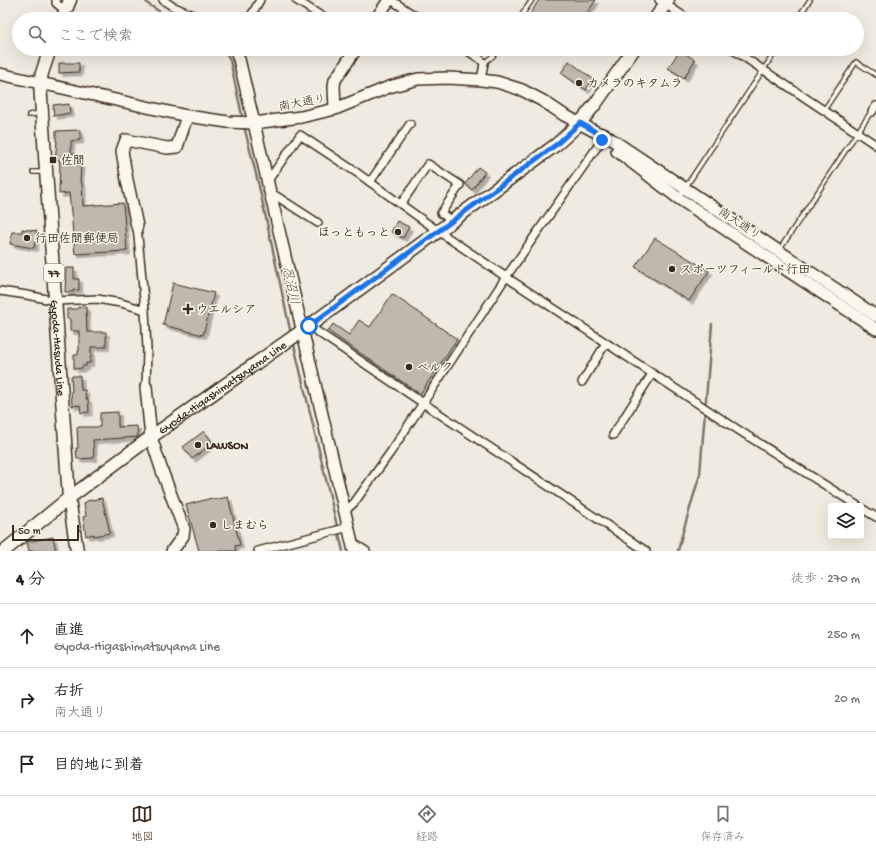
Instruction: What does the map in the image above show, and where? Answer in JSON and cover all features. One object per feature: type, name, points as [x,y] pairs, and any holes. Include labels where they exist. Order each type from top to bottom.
[{"type":"main road","points":[[658,12],[664,1]]},
{"type":"main road","name":"Gyoda-Hasuda Line","points":[[48,56],[40,83],[69,498],[77,551]]},
{"type":"main road","name":"Gyoda-Higashimatsuyama Line","points":[[4,551],[69,498],[151,437],[306,328],[557,144],[580,123],[629,56]]},
{"type":"street","points":[[56,0],[56,3],[66,10]]},
{"type":"street","points":[[163,0],[172,6],[186,12]]},
{"type":"street","points":[[253,12],[260,0]]},
{"type":"street","points":[[296,0],[315,12]]},
{"type":"street","points":[[381,12],[390,0],[409,12]]},
{"type":"street","points":[[664,1],[679,12]]},
{"type":"street","points":[[238,56],[268,187],[306,328],[353,547],[366,551]]},
{"type":"street","points":[[335,109],[335,80],[351,56]]},
{"type":"street","points":[[476,56],[484,64],[481,80]]},
{"type":"street","points":[[742,56],[876,145]]},
{"type":"street","name":"南大通り","points":[[0,74],[187,116],[228,122],[254,123],[278,121],[335,109],[389,87],[418,79],[448,78],[497,82],[522,90],[580,123],[599,136],[678,198],[776,256],[874,318]]},
{"type":"street","points":[[172,551],[183,536],[184,528],[162,471],[151,437],[146,387],[147,349],[145,310],[137,226],[122,151],[126,140],[167,148],[177,147],[187,116]]},
{"type":"street","points":[[370,182],[410,124]]},
{"type":"street","points":[[268,187],[300,135],[506,277],[652,374],[853,503]]},
{"type":"street","name":"南大通り","points":[[599,136],[605,135],[684,188],[776,256]]},
{"type":"street","points":[[345,511],[354,503],[390,453],[599,136]]},
{"type":"street","points":[[401,204],[428,164],[460,185],[441,213],[452,221]]},
{"type":"street","points":[[268,187],[318,223]]},
{"type":"street","points":[[0,291],[27,294],[56,301],[97,299],[121,303],[145,310]]},
{"type":"street","points":[[306,328],[423,403],[646,551]]},
{"type":"street","points":[[582,382],[606,343]]},
{"type":"street","points":[[613,435],[652,374]]},
{"type":"street","points":[[864,510],[876,517]]},
{"type":"street","points":[[258,551],[348,527]]},
{"type":"lane","points":[[524,12],[532,0]]},
{"type":"lane","points":[[802,12],[810,0]]},
{"type":"lane","points":[[484,64],[493,56]]},
{"type":"lane","points":[[678,198],[772,56]]},
{"type":"lane","points":[[823,111],[856,62],[876,74]]},
{"type":"lane","points":[[776,256],[874,109]]},
{"type":"lane","points":[[29,115],[42,113]]},
{"type":"lane","points":[[33,172],[46,172]]},
{"type":"building","points":[[539,0],[596,0],[588,12],[531,12]]},
{"type":"building","points":[[676,56],[689,56],[695,60],[684,78],[668,68]]},
{"type":"building","points":[[569,61],[593,79],[586,90],[561,73]]},
{"type":"building","points":[[59,63],[79,63],[79,72],[59,73]]},
{"type":"building","points":[[69,104],[70,113],[54,116],[53,105]]},
{"type":"building","points":[[80,130],[80,140],[71,141],[71,153],[76,154],[75,165],[81,165],[80,182],[82,182],[83,206],[123,203],[127,251],[75,254],[69,193],[59,194],[60,160],[55,160],[57,141],[56,131]]},
{"type":"building","points":[[478,167],[485,172],[472,190],[465,184]]},
{"type":"building","points":[[397,221],[409,227],[403,238],[391,232]]},
{"type":"building","points":[[22,229],[37,231],[34,248],[10,244],[12,232],[22,232]]},
{"type":"building","name":"スポーツフィールド行田","points":[[655,238],[709,271],[689,301],[635,267]]},
{"type":"building","points":[[66,268],[74,268],[74,279],[79,279],[79,290],[65,292]]},
{"type":"building","name":"ウエルシア","points":[[173,283],[214,293],[203,335],[163,325]]},
{"type":"building","name":"ベルク","points":[[392,294],[457,339],[420,394],[328,331],[333,324],[349,335],[359,320],[370,327]]},
{"type":"building","points":[[78,307],[86,307],[87,332],[106,332],[106,347],[91,347],[90,363],[86,363],[86,366],[82,366],[82,368],[74,369],[74,355],[78,355],[79,351],[79,331],[70,331],[70,319],[67,319],[67,309],[78,309]]},
{"type":"building","points":[[71,376],[80,376],[81,390],[85,390],[86,399],[88,399],[89,412],[81,413],[80,405],[72,406]]},
{"type":"building","points":[[118,412],[118,427],[137,426],[138,437],[93,440],[94,458],[77,459],[77,427],[100,427],[100,413]]},
{"type":"building","name":"LAWSON","points":[[204,431],[213,443],[192,459],[183,447]]},
{"type":"building","name":"しまむら","points":[[228,497],[240,545],[235,546],[236,551],[199,551],[186,505],[212,498],[214,500]]},
{"type":"building","points":[[102,498],[110,533],[86,536],[83,517],[86,516],[84,504],[87,501]]},
{"type":"building","points":[[53,537],[56,551],[29,551],[27,542]]},
{"type":"waterway","name":"忍沼川","points":[[145,0],[148,4],[160,12]]},
{"type":"waterway","name":"忍沼川","points":[[228,56],[243,120]]},
{"type":"waterway","name":"忍沼川","points":[[244,126],[259,186],[291,334]]},
{"type":"waterway","points":[[678,551],[700,474],[712,324]]},
{"type":"waterway","name":"忍沼川","points":[[293,341],[343,551]]},
{"type":"place","name":"カメラのキタムラ","points":[[579,83]]},
{"type":"place","name":"佐間","points":[[53,160]]},
{"type":"place","name":"ほっともっと","points":[[398,232]]},
{"type":"place","name":"行田佐間郵便局","points":[[27,238]]},
{"type":"place","name":"スポーツフィールド行田","points":[[672,269]]},
{"type":"place","name":"ウエルシア","points":[[188,309]]},
{"type":"place","name":"ベルク","points":[[409,367]]},
{"type":"place","name":"LAWSON","points":[[198,445]]},
{"type":"place","name":"しまむら","points":[[213,525]]},
{"type":"route","points":[[309,326],[557,144],[580,123],[596,132],[602,140]]}]
